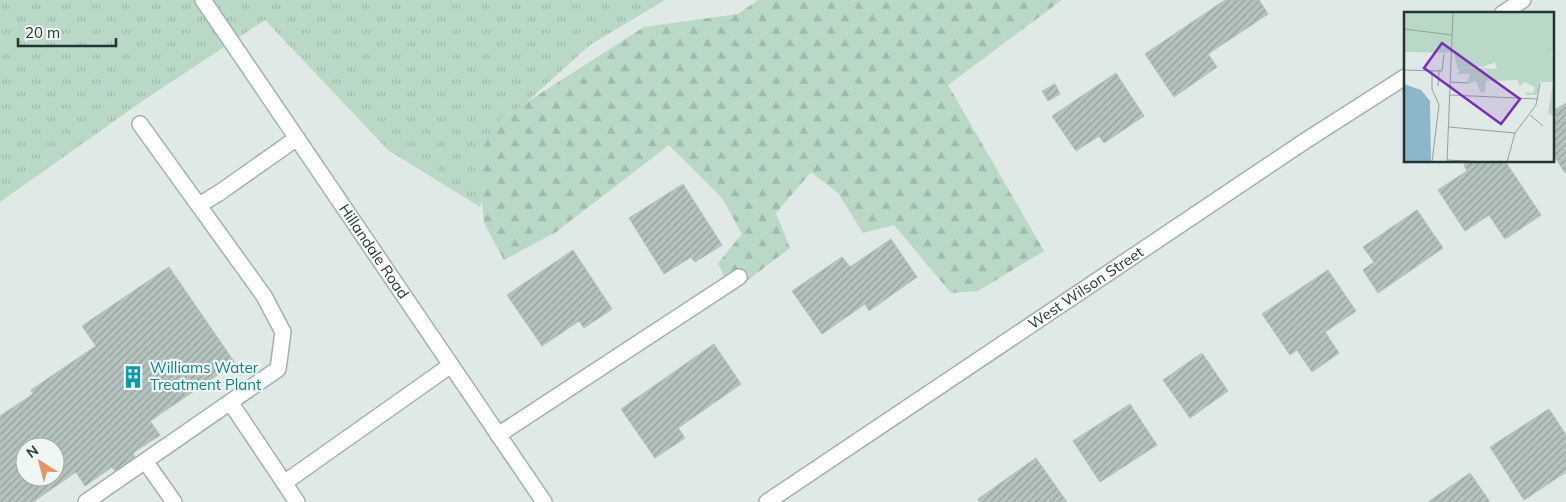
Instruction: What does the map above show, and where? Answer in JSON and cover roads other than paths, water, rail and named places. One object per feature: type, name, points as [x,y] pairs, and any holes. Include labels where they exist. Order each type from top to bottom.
[{"type":"street","name":"Hillandale Road","points":[[203,0],[544,502]]},
{"type":"street","points":[[1505,12],[1523,0]]},
{"type":"street","name":"West Wilson Street","points":[[767,502],[1305,141],[1404,78]]},
{"type":"street","points":[[86,502],[278,369],[283,332],[264,296],[140,124]]},
{"type":"street","points":[[199,205],[296,138]]},
{"type":"street","points":[[498,435],[739,277]]},
{"type":"street","points":[[284,483],[451,365]]},
{"type":"street","points":[[230,402],[297,502]]},
{"type":"street","points":[[145,461],[174,502]]},
{"type":"place","name":"Williams Water Treatment Plant","points":[[133,377]]}]
